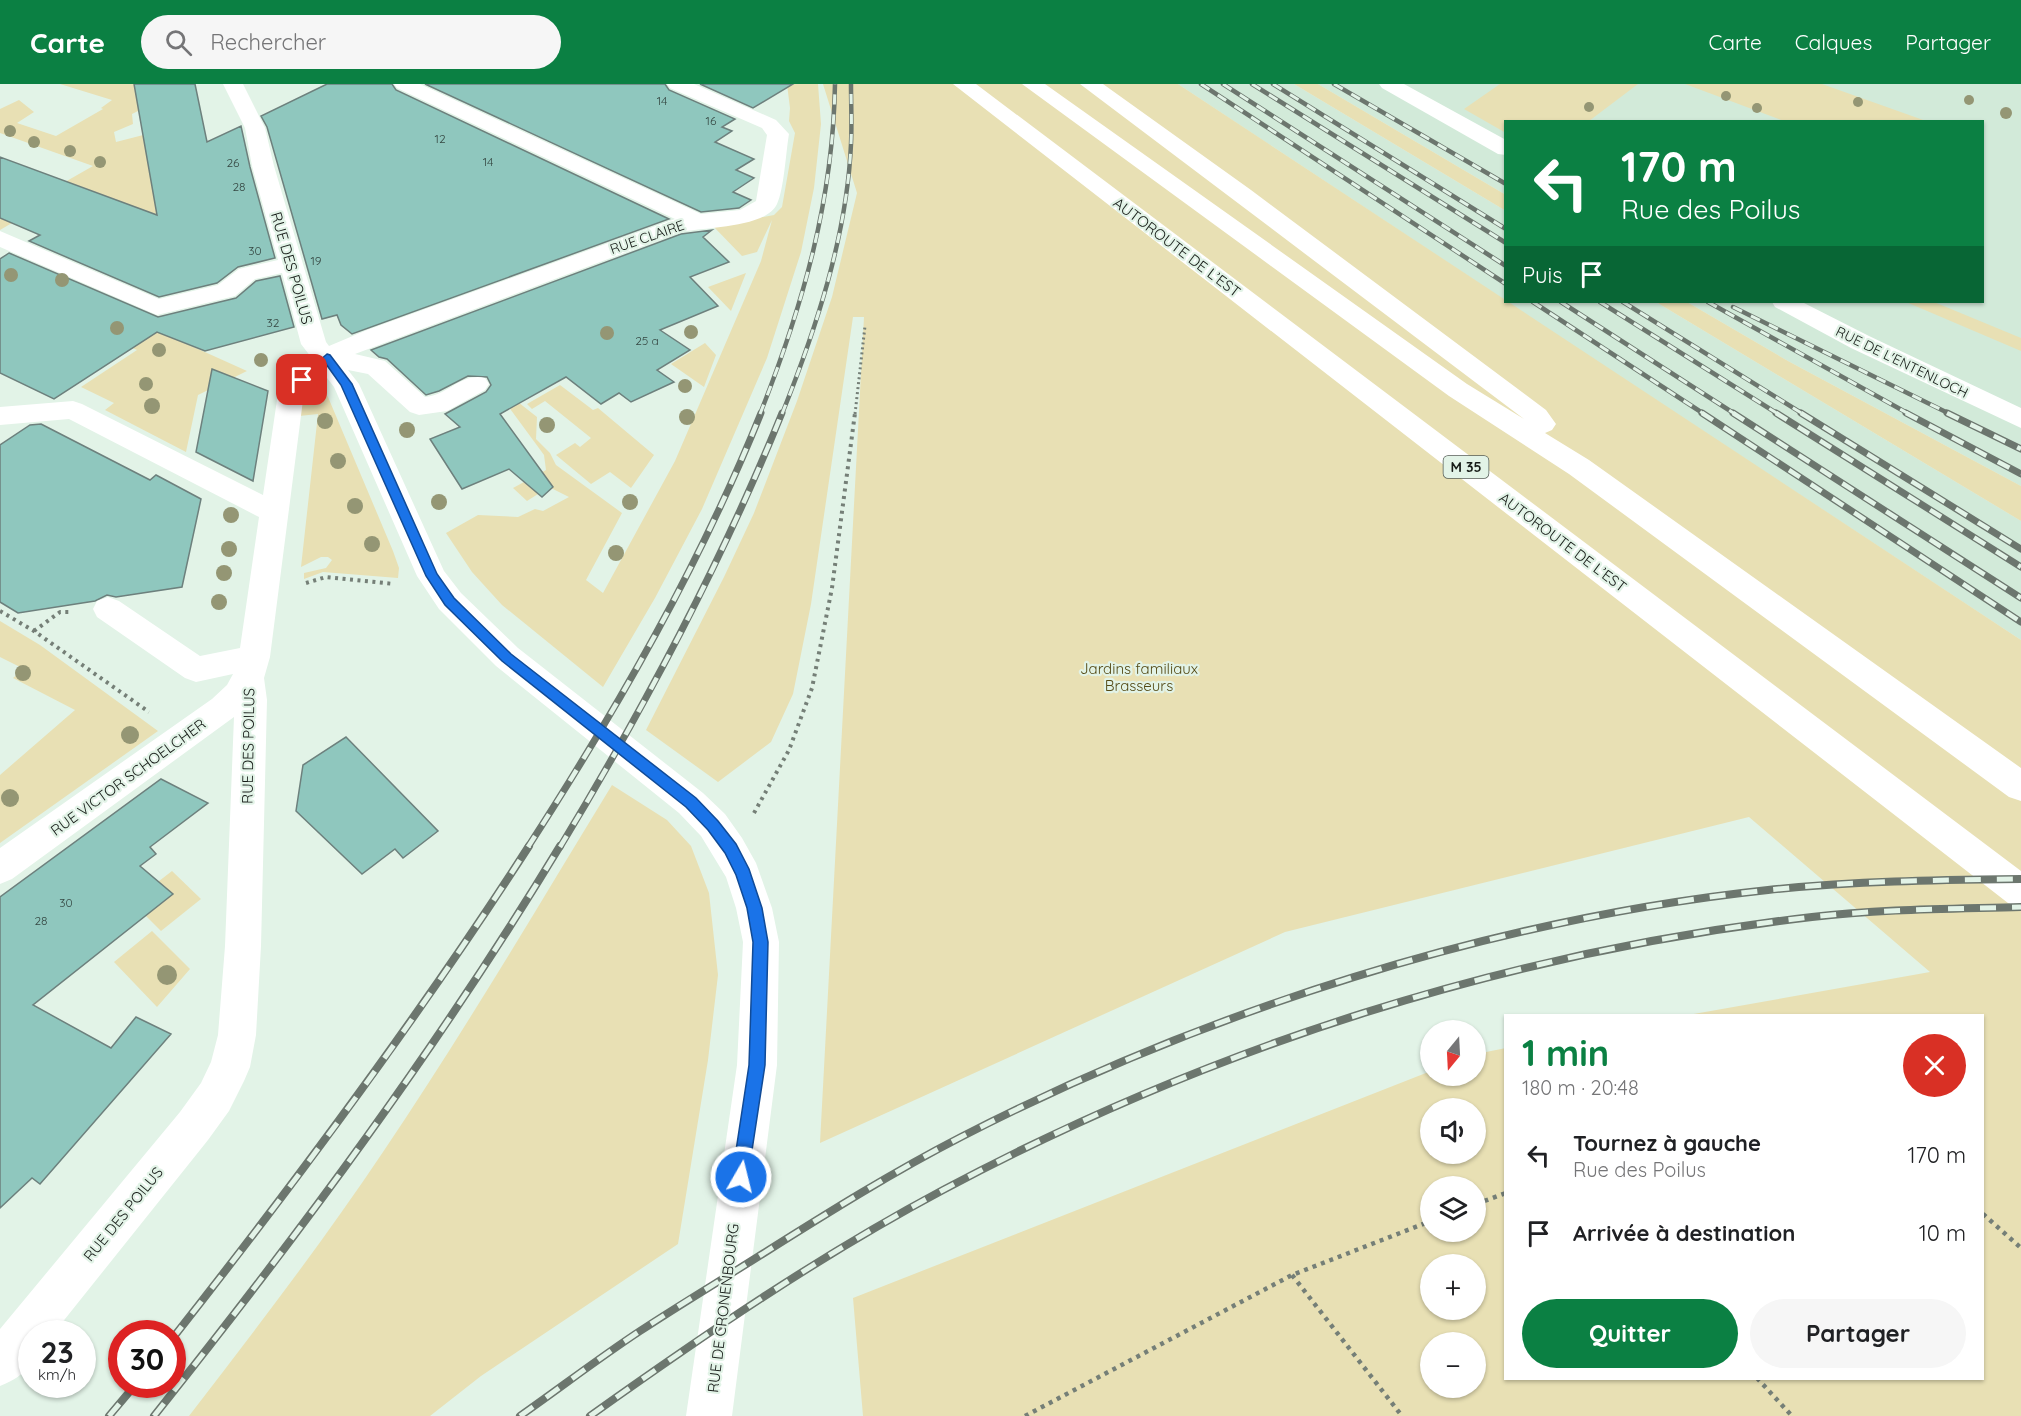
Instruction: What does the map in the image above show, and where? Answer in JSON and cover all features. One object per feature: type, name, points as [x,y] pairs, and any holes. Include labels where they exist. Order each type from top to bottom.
[{"type":"main road","name":"RUE DES POILUS","points":[[0,1364],[194,1126],[215,1097],[230,1067],[237,1035],[243,946],[251,667],[290,400],[302,380],[327,357],[314,344],[263,166],[252,117],[238,98],[233,84]]},
{"type":"main road","name":"RUE CLAIRE","points":[[404,84],[698,221]]},
{"type":"main road","points":[[677,84],[769,124],[778,134],[767,203],[762,210],[751,214],[698,221]]},
{"type":"main road","name":"AUTOROUTE DE L’EST","points":[[963,84],[2021,891]]},
{"type":"main road","points":[[1090,84],[1243,195],[1537,416],[1579,467]]},
{"type":"main road","points":[[1389,84],[1504,148]]},
{"type":"main road","points":[[1035,86],[1458,390],[1579,467],[2021,788]]},
{"type":"main road","name":"RUE CLAIRE","points":[[327,357],[376,336],[533,277],[674,226],[698,221]]},
{"type":"main road","points":[[0,238],[157,307],[226,291],[247,274],[292,264]]},
{"type":"main road","name":"RUE DE L'ENTENLOCH","points":[[1786,303],[1860,342],[2021,419]]},
{"type":"main road","points":[[327,357],[376,367],[419,406],[438,405],[476,384]]},
{"type":"main road","name":"RUE DE CRONENBOURG","points":[[327,357],[346,384],[432,576],[450,601],[507,657],[691,802],[713,825],[730,849],[743,874],[754,908],[761,942],[757,1065],[711,1397]]},
{"type":"main road","points":[[0,416],[73,410],[273,512]]},
{"type":"main road","points":[[108,609],[196,669],[251,667]]},
{"type":"main road","name":"RUE VICTOR SCHOELCHER","points":[[0,868],[184,736],[238,694],[251,667]]},
{"type":"path","points":[[730,849],[784,763],[810,700],[829,610],[865,326]]},
{"type":"path","points":[[265,578],[295,586],[326,577],[396,584],[410,583],[432,576]]},
{"type":"path","points":[[0,611],[34,631],[184,736]]},
{"type":"path","points":[[1486,1200],[1504,1193]]},
{"type":"path","points":[[1984,1215],[2021,1248]]},
{"type":"path","points":[[1025,1416],[1292,1275],[1420,1225]]},
{"type":"path","points":[[1292,1275],[1402,1416]]},
{"type":"path","points":[[1758,1380],[1792,1416]]},
{"type":"shaded area","points":[[1178,84],[1294,84],[1504,210],[1504,300]]},
{"type":"shaded area","points":[[1318,84],[2021,84],[2021,486],[1788,361],[1689,303],[1984,303],[1984,120],[1504,120],[1504,194]]},
{"type":"shaded area","points":[[1509,303],[1658,303],[2021,521],[2021,640]]},
{"type":"green space","points":[[60,84],[152,84],[197,96],[132,114],[133,124],[114,132],[116,142],[151,133],[228,243],[77,185],[0,230],[0,219],[93,166],[0,133],[0,109],[19,100],[34,112],[17,123],[56,136],[103,109],[101,108],[112,100]]},
{"type":"green space","points":[[787,84],[818,84],[821,124],[814,188],[801,252],[767,358],[702,509],[655,598],[603,687],[502,605],[472,572],[446,533],[478,515],[518,517],[535,509],[543,511],[569,497],[549,487],[527,501],[513,488],[546,470],[544,455],[508,406],[509,395],[537,417],[536,439],[550,453],[556,465],[622,513],[586,580],[603,593],[675,461],[761,261],[772,220],[757,252],[742,256],[713,226],[774,215],[782,207],[795,133],[789,121]]},
{"type":"green space","name":"Jardins familiaux Brasseurs","points":[[823,84],[1178,84],[1504,299],[1504,303],[1510,303],[2021,640],[2021,1416],[863,1416],[853,1298],[1420,1075],[1420,1086],[1486,1086],[1486,1052],[1504,1048],[1504,1380],[1984,1380],[1984,1014],[1694,1014],[1930,972],[1749,817],[1285,932],[820,1143],[864,317],[853,317],[811,604],[793,694],[771,742],[718,782],[646,730],[754,513],[797,401],[832,297],[857,193]]},
{"type":"green space","points":[[1294,84],[1318,84],[1504,194],[1504,210]]},
{"type":"green space","points":[[1500,84],[1638,84],[1590,120],[1504,120],[1504,132],[1464,109]]},
{"type":"green space","points":[[1685,84],[1822,84],[1923,120],[1781,120]]},
{"type":"green space","points":[[16,267],[247,371],[198,395],[186,452],[105,410],[114,403],[81,387],[137,350],[47,310],[0,277]]},
{"type":"green space","points":[[746,273],[731,311],[708,287]]},
{"type":"green space","points":[[1658,303],[1689,303],[1788,361],[2021,486],[2021,521]]},
{"type":"green space","points":[[1908,303],[1936,303],[2021,338],[2021,351]]},
{"type":"green space","points":[[705,343],[716,355],[704,387],[671,364]]},
{"type":"green space","points":[[560,385],[593,410],[598,408],[654,455],[631,488],[610,472],[591,484],[556,455],[575,443],[580,447],[591,438],[545,401],[532,409],[527,404]]},
{"type":"green space","points":[[315,387],[321,388],[328,397],[393,551],[399,568],[398,578],[323,572],[304,579],[304,573],[326,568],[332,560],[328,557],[321,557],[301,567],[318,414],[299,416],[302,395]]},
{"type":"green space","points":[[0,621],[40,645],[158,731],[0,843],[0,775],[75,710],[13,678],[24,669],[0,657]]},
{"type":"green space","points":[[612,785],[667,820],[691,846],[709,893],[718,975],[708,1060],[678,1244],[481,1376],[430,1416],[189,1416],[312,1253],[383,1152],[471,1016]]},
{"type":"green space","points":[[172,871],[201,899],[161,931],[132,902]]},
{"type":"green space","points":[[152,931],[190,969],[157,1007],[114,962]]},
{"type":"building","points":[[134,84],[195,84],[207,142],[241,126],[275,258],[238,267],[217,283],[159,297],[29,241],[40,235],[0,218],[0,157],[157,215]]},
{"type":"building","points":[[327,84],[392,84],[396,90],[669,219],[352,334],[341,325],[337,315],[322,319],[267,127],[261,116]]},
{"type":"building","points":[[425,84],[665,84],[669,90],[735,119],[722,127],[732,131],[715,142],[754,159],[736,170],[754,178],[733,192],[751,200],[739,208],[701,212]]},
{"type":"building","points":[[700,84],[793,84],[753,108]]},
{"type":"building","points":[[712,230],[703,237],[729,262],[690,277],[718,306],[660,330],[690,350],[657,370],[674,382],[631,402],[619,393],[601,404],[566,377],[500,414],[553,487],[542,497],[509,469],[462,489],[430,439],[460,427],[445,414],[486,392],[491,385],[487,377],[468,376],[426,395],[387,359],[379,357],[371,350],[681,234]]},
{"type":"building","points":[[9,253],[158,317],[236,298],[256,281],[280,276],[294,327],[205,351],[157,332],[54,399],[0,373],[0,259]]},
{"type":"building","points":[[212,369],[268,391],[253,481],[196,452]]},
{"type":"building","points":[[41,424],[150,480],[156,475],[201,499],[182,587],[116,597],[107,595],[95,601],[18,613],[0,602],[0,445],[30,425]]},
{"type":"building","points":[[346,737],[438,831],[403,858],[395,849],[362,874],[296,811],[303,765]]},
{"type":"building","points":[[161,779],[208,803],[150,847],[156,854],[140,866],[173,894],[33,1005],[111,1048],[136,1017],[171,1034],[40,1184],[32,1178],[0,1208],[0,897]]},
{"type":"railway","points":[[760,414],[790,333],[813,252],[828,170],[835,84]]},
{"type":"railway","points":[[782,414],[818,315],[836,247],[848,179],[851,84]]},
{"type":"railway","points":[[1201,84],[1504,283]]},
{"type":"railway","points":[[1223,84],[1504,265]]},
{"type":"railway","points":[[1252,84],[1504,242]]},
{"type":"railway","points":[[1273,84],[1504,228]]},
{"type":"railway","points":[[1334,84],[1504,183]]},
{"type":"railway","points":[[1535,303],[1704,414]]},
{"type":"railway","points":[[1563,303],[1735,414]]},
{"type":"railway","points":[[1602,303],[1778,414]]},
{"type":"railway","points":[[1625,303],[1803,414]]},
{"type":"railway","points":[[1710,303],[1909,414]]},
{"type":"railway","points":[[1733,307],[1950,414]]},
{"type":"railway","points":[[528,847],[625,689],[684,581],[737,470],[761,413]]},
{"type":"railway","points":[[560,847],[622,742],[680,635],[733,525],[782,413]]},
{"type":"railway","points":[[1702,413],[2021,622]]},
{"type":"railway","points":[[1733,413],[2021,598]]},
{"type":"railway","points":[[1776,413],[2021,567]]},
{"type":"railway","points":[[1801,413],[2021,549]]},
{"type":"railway","points":[[1906,413],[2021,474]]},
{"type":"railway","points":[[1947,413],[2021,449]]},
{"type":"railway","points":[[186,1321],[265,1219],[401,1035],[529,846]]},
{"type":"railway","points":[[154,1416],[315,1208],[417,1066],[466,994],[560,846]]},
{"type":"railway","points":[[520,1416],[655,1321],[911,1164],[1055,1091],[1152,1049],[1252,1011],[1354,977],[1457,948],[1561,923],[1665,904],[1768,890],[1831,885],[2021,879]]},
{"type":"railway","points":[[590,1416],[763,1297],[897,1215],[1045,1138],[1150,1092],[1256,1050],[1365,1013],[1475,981],[1586,954],[1698,933],[1838,914],[2021,907]]},
{"type":"railway","points":[[109,1416],[124,1398]]},
{"type":"route","points":[[302,380],[327,357],[346,384],[432,576],[450,601],[507,657],[691,802],[713,825],[730,849],[743,874],[754,908],[761,942],[757,1065],[741,1177]]}]
